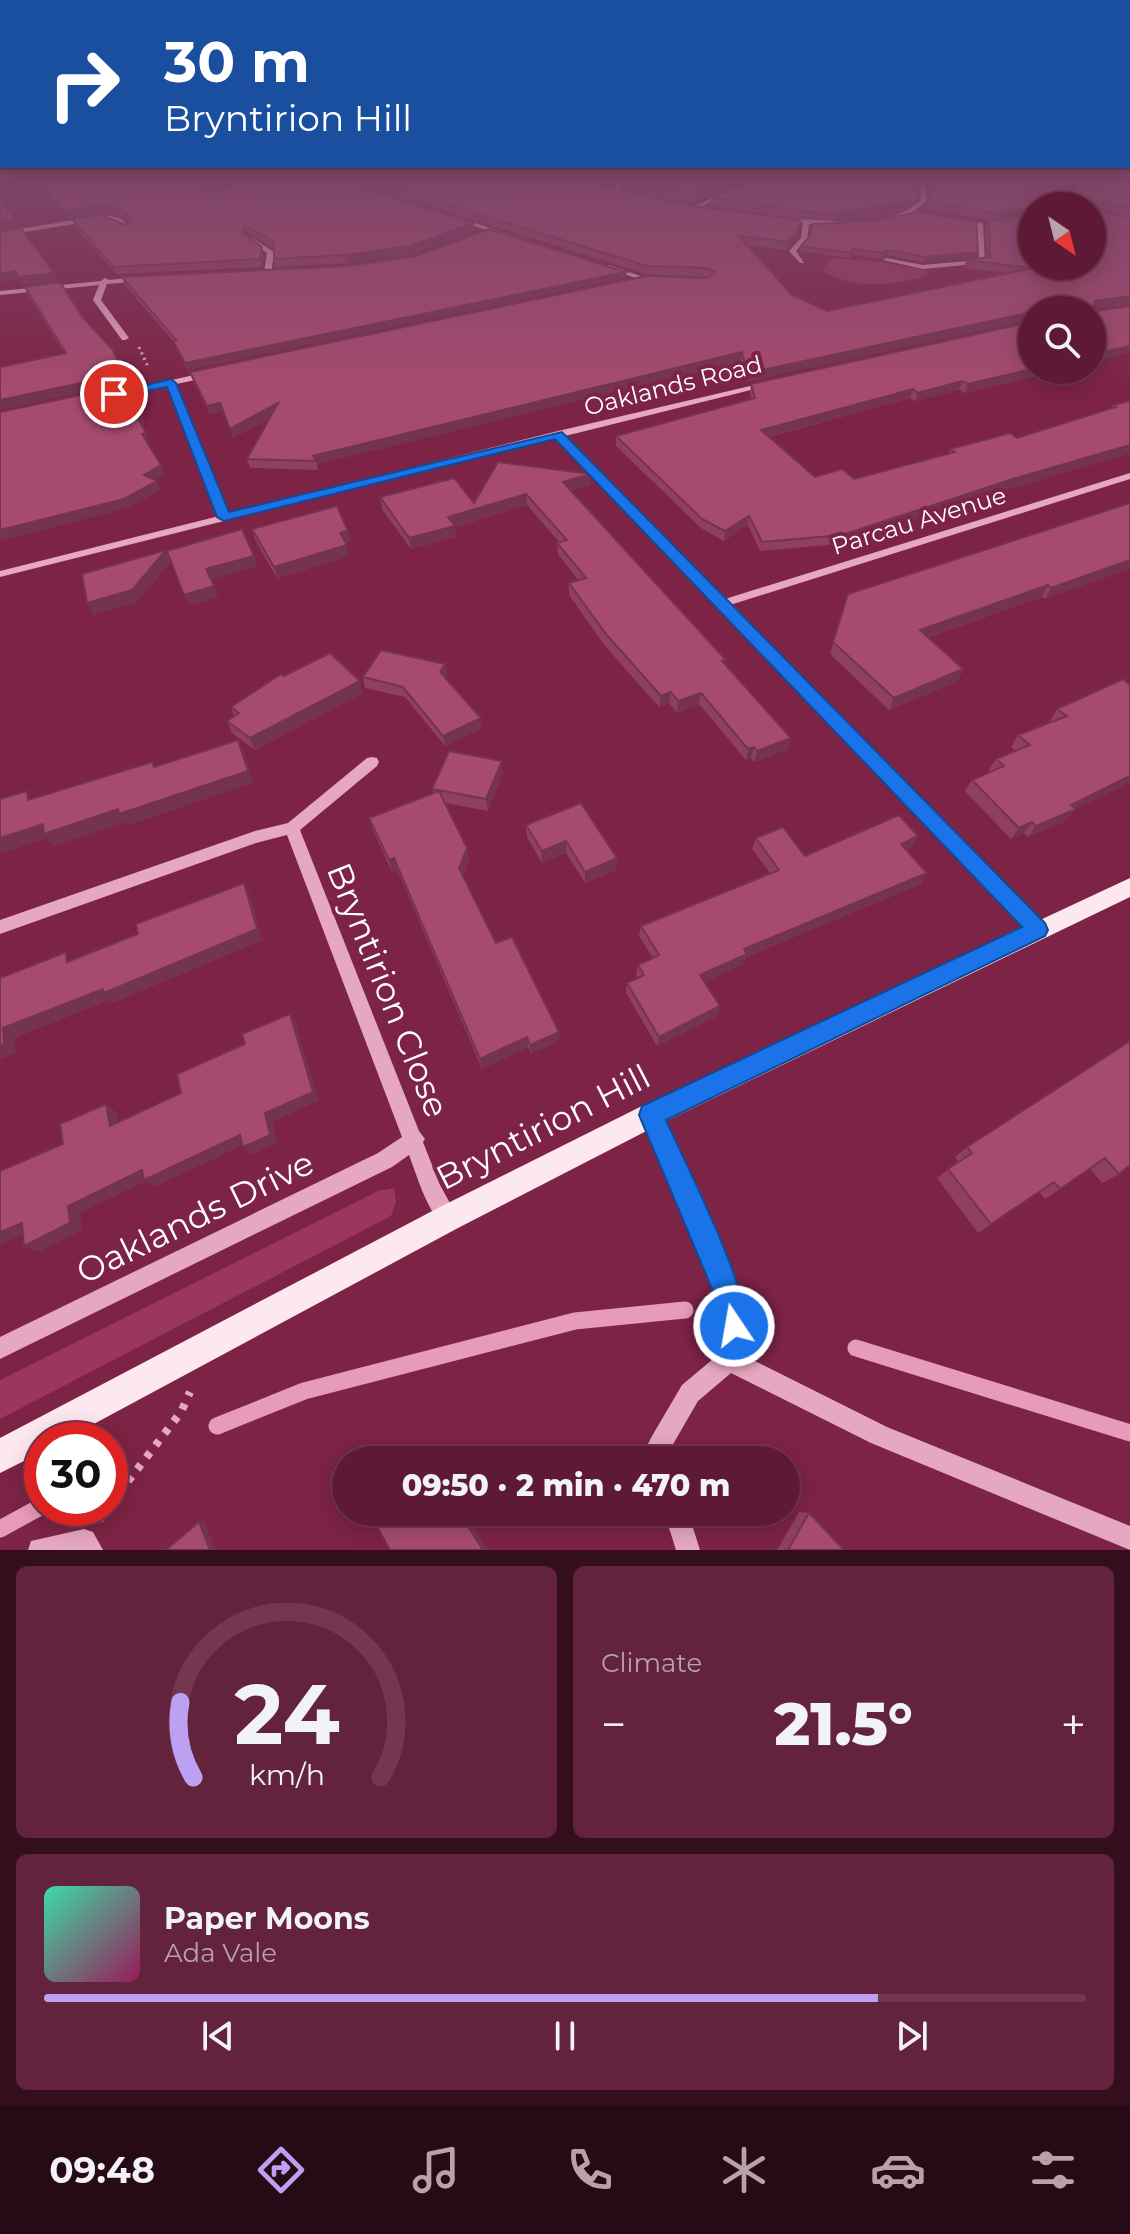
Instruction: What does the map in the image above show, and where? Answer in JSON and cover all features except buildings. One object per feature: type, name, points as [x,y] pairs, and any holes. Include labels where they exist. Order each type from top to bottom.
[{"type":"main road","name":"Bryntirion Hill","points":[[0,1456],[448,1218],[651,1115],[1130,887]]},
{"type":"street","points":[[264,247],[271,252],[268,273]]},
{"type":"street","points":[[796,247],[792,251],[802,262]]},
{"type":"street","points":[[886,260],[923,267],[983,262],[982,247]]},
{"type":"street","points":[[593,262],[645,279],[660,280]]},
{"type":"street","points":[[254,273],[281,272]]},
{"type":"street","points":[[0,293],[105,280],[151,278]]},
{"type":"street","points":[[617,287],[645,279]]},
{"type":"street","points":[[105,280],[97,300],[125,338]]},
{"type":"street","points":[[100,397],[216,373]]},
{"type":"street","name":"Oaklands Road","points":[[0,574],[778,380]]},
{"type":"street","points":[[171,383],[224,517]]},
{"type":"street","points":[[558,434],[1038,930]]},
{"type":"street","name":"Parcau Avenue","points":[[721,604],[1130,476]]},
{"type":"street","points":[[0,927],[255,837],[292,828],[372,762]]},
{"type":"street","name":"Bryntirion Close","points":[[292,828],[432,1189],[448,1218]]},
{"type":"street","points":[[651,1115],[727,1291],[734,1326],[729,1360],[690,1393],[660,1446]]},
{"type":"street","name":"Oaklands Drive","points":[[0,1348],[385,1160],[415,1139]]},
{"type":"street","points":[[729,1360],[879,1435],[1130,1538]]},
{"type":"street","points":[[680,1526],[688,1550]]},
{"type":"street","points":[[40,1550],[84,1541],[91,1550]]},
{"type":"path","points":[[125,338],[140,348],[150,372],[142,380],[143,388]]},
{"type":"path","points":[[128,1481],[181,1412],[210,1344]]},
{"type":"shaded area","points":[[831,258],[881,262],[927,271],[928,275],[888,284],[861,284],[822,271]]},
{"type":"shaded area","points":[[394,1188],[396,1202],[391,1216],[0,1419],[0,1380],[378,1191]]},
{"type":"waterway","points":[[217,1426],[304,1391],[575,1321],[685,1310]]},
{"type":"waterway","points":[[856,1348],[1130,1433]]},
{"type":"waterway","points":[[0,1529],[24,1516]]},
{"type":"route","points":[[114,394],[171,383],[224,517],[558,434],[1038,930],[651,1115],[727,1291],[734,1326]]}]
